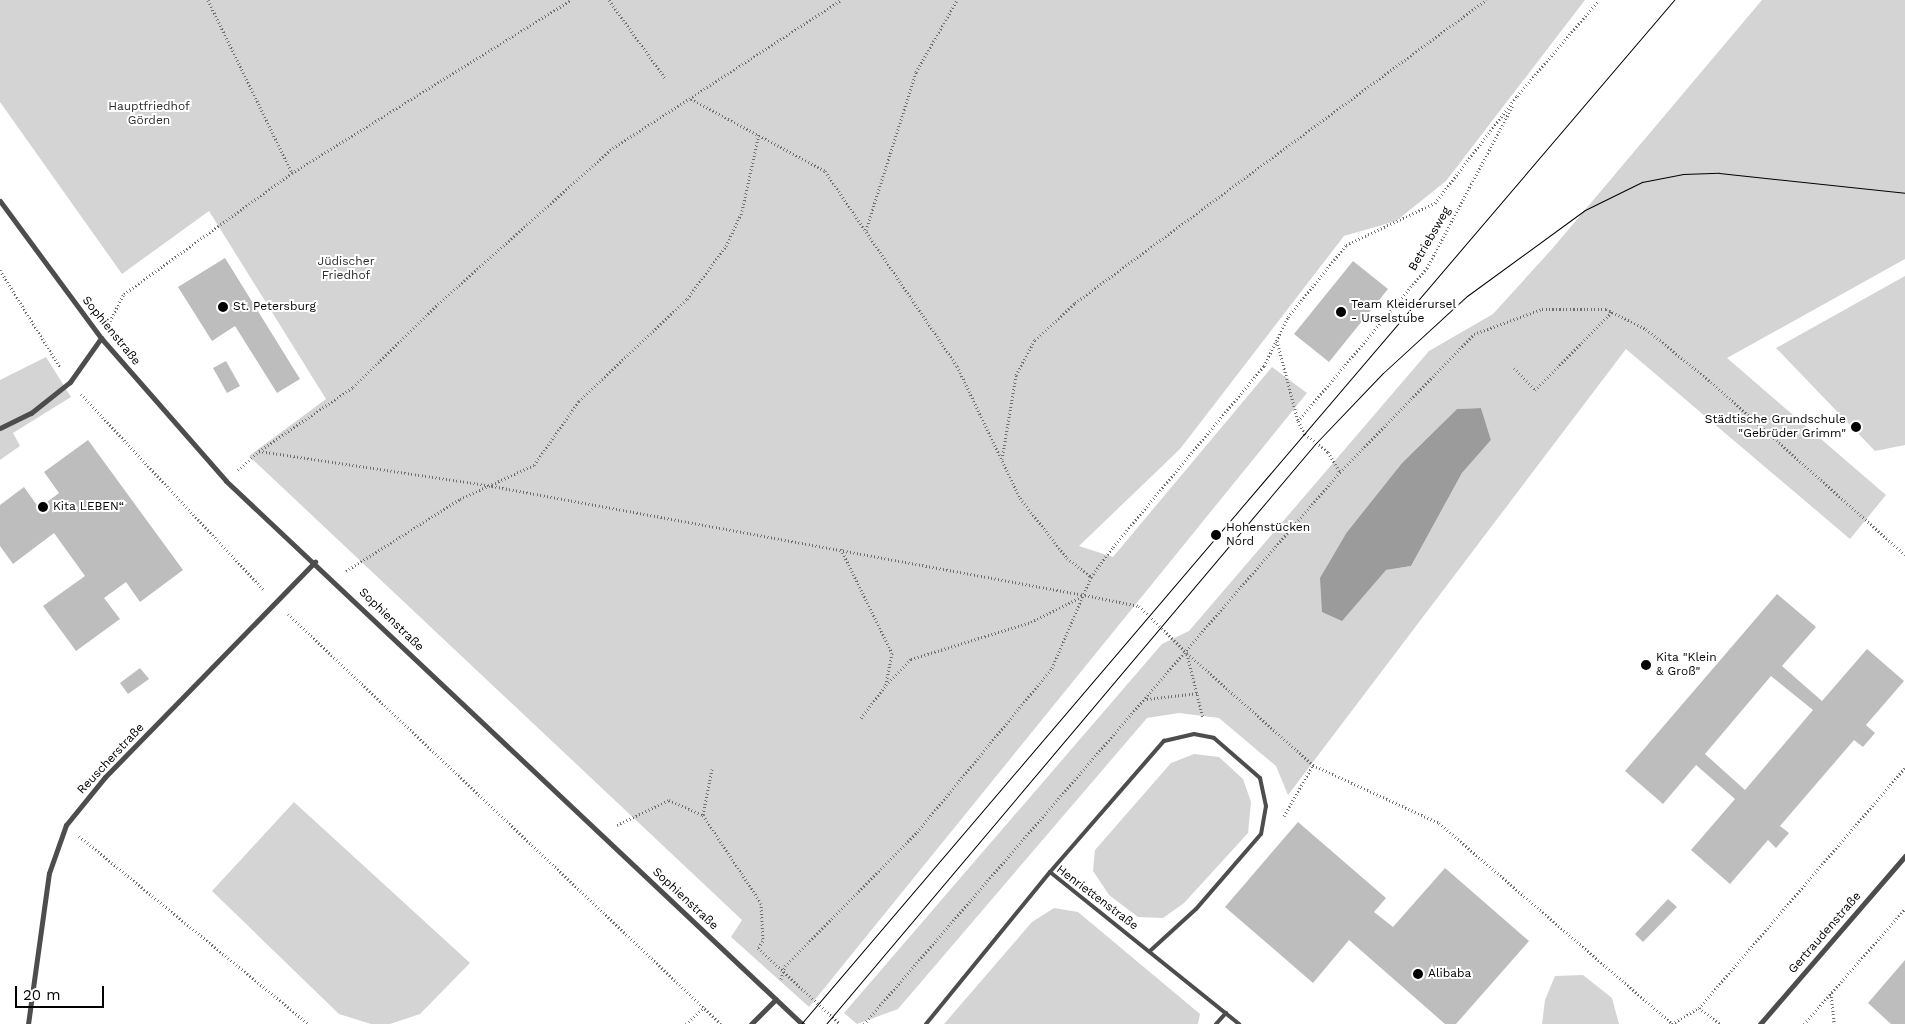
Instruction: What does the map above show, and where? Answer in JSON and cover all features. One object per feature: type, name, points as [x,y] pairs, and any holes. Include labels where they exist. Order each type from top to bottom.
[{"type":"street","name":"Sophienstraße","points":[[0,201],[101,338],[226,480],[334,579],[802,1024]]},
{"type":"street","points":[[0,428],[31,413],[70,382],[101,338]]},
{"type":"street","name":"Reuscherstraße","points":[[28,1024],[49,872],[66,825],[105,777],[315,562]]},
{"type":"street","name":"Gertraudenstraße","points":[[1760,1024],[1905,856]]},
{"type":"street","points":[[751,1024],[776,999]]},
{"type":"lane","points":[[1050,872],[1164,741],[1194,734],[1214,738],[1260,778],[1266,806],[1261,834],[1196,909],[1150,951]]},
{"type":"lane","name":"Henriettenstraße","points":[[926,1024],[1050,872],[1238,1024]]},
{"type":"lane","points":[[1216,1024],[1226,1013]]},
{"type":"path","points":[[208,0],[292,173]]},
{"type":"path","points":[[101,338],[124,294],[292,173],[571,0]]},
{"type":"path","points":[[609,0],[665,78]]},
{"type":"path","points":[[226,480],[259,451],[353,387],[438,304],[610,150],[841,0]]},
{"type":"path","points":[[865,231],[916,72],[957,0]]},
{"type":"path","points":[[1002,459],[1016,375],[1036,340],[1068,309],[1486,0]]},
{"type":"path","points":[[776,999],[782,971],[917,832],[1052,668],[1085,595],[1091,577],[1264,366],[1288,317],[1346,245],[1435,203],[1518,96],[1599,0]]},
{"type":"path","name":"Betriebsweg","points":[[1298,421],[1427,268],[1518,96]]},
{"type":"path","points":[[690,98],[825,171],[957,366],[1020,498],[1067,558],[1091,577]]},
{"type":"path","points":[[334,579],[460,499],[492,486],[534,465],[579,401],[686,299],[726,246],[742,211],[759,134]]},
{"type":"path","points":[[0,270],[70,382],[276,603],[721,1024]]},
{"type":"path","points":[[864,1024],[1187,653],[1340,472],[1474,334],[1542,309],[1606,309],[1646,329],[1711,382],[1905,555]]},
{"type":"path","points":[[1514,368],[1536,390],[1612,312]]},
{"type":"path","points":[[1277,340],[1298,421],[1305,434],[1328,452],[1340,472]]},
{"type":"path","points":[[259,451],[492,486],[841,549],[1139,606],[1187,653],[1313,765],[1439,823],[1672,1024],[1699,1008],[1905,768]]},
{"type":"path","points":[[841,549],[892,653],[886,685]]},
{"type":"path","points":[[861,718],[886,685],[911,659],[1031,622],[1085,595]]},
{"type":"path","points":[[1187,653],[1199,693],[1204,720]]},
{"type":"path","points":[[1146,699],[1199,693]]},
{"type":"path","points":[[703,816],[712,769]]},
{"type":"path","points":[[601,832],[669,800],[703,816],[761,903],[763,941],[758,948],[840,1024]]},
{"type":"path","points":[[66,825],[309,1024]]},
{"type":"path","points":[[1804,1024],[1905,909]]},
{"type":"path","points":[[1832,993],[1834,1024]]},
{"type":"path","points":[[686,1024],[704,1007]]},
{"type":"path","points":[[1699,1008],[1720,1024]]},
{"type":"green space","points":[[0,0],[1585,0],[1446,181],[1396,221],[1344,236],[1180,449],[1079,546],[1113,557],[1272,367],[1307,393],[809,1007],[731,937],[742,920],[249,456],[326,399],[209,211],[122,274],[0,102]]},
{"type":"green space","points":[[1762,0],[1905,0],[1905,259],[1727,358],[1886,495],[1850,539],[1626,349],[1288,795],[1276,766],[1219,718],[1179,713],[1147,718],[898,1009],[857,1024],[844,1013],[1162,644],[1189,631],[1429,351],[1493,314],[1552,249]],"holes":[[[1481,408],[1491,440],[1462,473],[1411,566],[1386,570],[1347,532],[1402,463],[1457,409]]]},
{"type":"green space","points":[[1905,276],[1905,445],[1875,451],[1776,348]]},
{"type":"green space","points":[[46,357],[71,397],[13,433],[20,446],[0,460],[0,380]]},
{"type":"green space","points":[[1194,754],[1219,757],[1243,779],[1251,802],[1248,833],[1184,903],[1163,918],[1138,917],[1109,895],[1093,871],[1095,850],[1171,763]]},
{"type":"green space","points":[[294,802],[470,963],[420,1014],[390,1024],[371,1024],[339,1014],[212,891]]},
{"type":"green space","points":[[1054,908],[1078,912],[1200,1014],[1198,1024],[944,1024],[1032,922]]},
{"type":"green space","points":[[1583,975],[1612,998],[1619,1024],[1542,1024],[1545,1000],[1555,976]]},
{"type":"shaded area","points":[[1481,408],[1491,440],[1462,473],[1411,566],[1386,570],[1342,621],[1322,612],[1320,578],[1347,532],[1402,463],[1457,409]]},
{"type":"building","name":"St. Petersburg","points":[[225,258],[300,379],[277,393],[235,326],[212,341],[178,287]]},
{"type":"building","name":"Team Kleiderursel - Urselstube","points":[[1353,261],[1388,289],[1329,362],[1294,334]]},
{"type":"building","points":[[226,361],[240,386],[227,393],[213,368]]},
{"type":"building","points":[[88,440],[183,570],[140,602],[126,582],[104,598],[120,619],[76,651],[43,606],[85,576],[54,533],[13,564],[0,546],[0,505],[24,487],[39,508],[59,493],[44,472]]},
{"type":"building","points":[[1777,594],[1816,627],[1782,666],[1822,701],[1867,649],[1904,681],[1866,725],[1875,733],[1863,747],[1854,740],[1780,826],[1789,833],[1776,848],[1768,840],[1730,884],[1691,850],[1735,799],[1696,765],[1663,804],[1625,771]],"holes":[[[1771,676],[1813,710],[1745,790],[1705,754]]]},
{"type":"building","points":[[140,668],[149,679],[128,694],[120,683]]},
{"type":"building","points":[[1298,822],[1386,898],[1374,912],[1393,927],[1445,868],[1529,941],[1456,1024],[1445,1024],[1349,940],[1313,983],[1225,907]]},
{"type":"building","points":[[1668,899],[1677,907],[1643,942],[1635,934]]},
{"type":"building","points":[[1905,960],[1905,1024],[1891,1024],[1868,1003]]},
{"type":"tram line","points":[[801,1024],[1674,0]]},
{"type":"tram line","points":[[826,1024],[1316,443],[1383,373],[1467,296],[1585,210],[1642,182],[1683,174],[1719,173],[1905,193]]},
{"type":"place","name":"St. Petersburg","points":[[223,307]]},
{"type":"place","name":"Team Kleiderursel - Urselstube","points":[[1341,312]]},
{"type":"place","name":"Städtische Grundschule \"Gebrüder Grimm\"","points":[[1856,427]]},
{"type":"place","name":"Kita LEBEN“","points":[[43,507]]},
{"type":"place","name":"Hohenstücken Nord","points":[[1216,535]]},
{"type":"place","name":"Kita \"Klein & Groß\"","points":[[1646,665]]},
{"type":"place","name":"Alibaba","points":[[1418,974]]},
{"type":"park label","name":"Hauptfriedhof Görden","points":[[149,114]]},
{"type":"park label","name":"Jüdischer Friedhof","points":[[346,269]]}]
